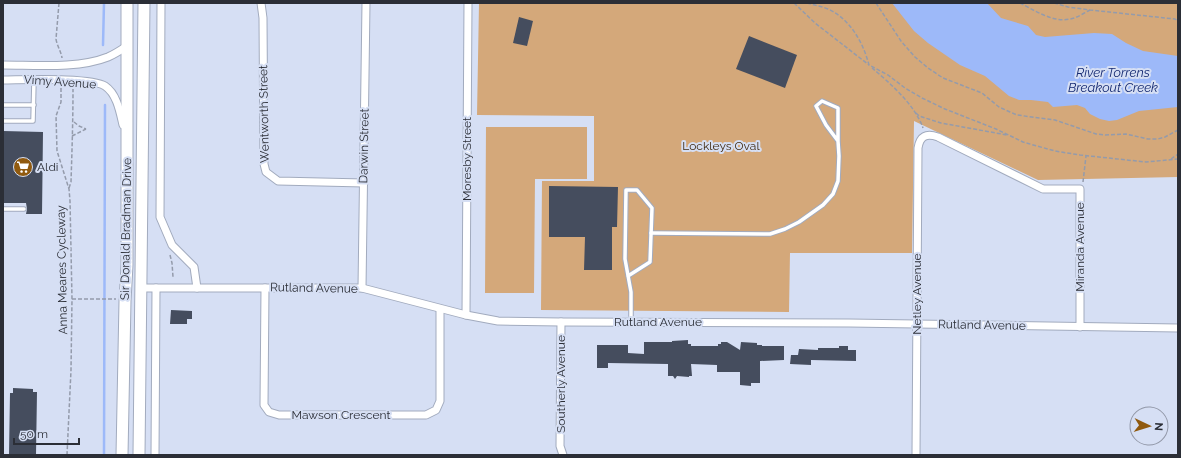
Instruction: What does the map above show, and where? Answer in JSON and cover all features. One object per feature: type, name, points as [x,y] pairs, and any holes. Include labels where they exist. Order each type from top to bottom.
[{"type":"main road","name":"Sir Donald Bradman Drive","points":[[122,455],[120,300],[127,265],[127,3]]},
{"type":"main road","name":"Sir Donald Bradman Drive","points":[[139,455],[144,3]]},
{"type":"main road","points":[[120,300],[141,288],[127,265]]},
{"type":"street","points":[[162,3],[160,217],[172,245],[194,267],[197,288]]},
{"type":"street","name":"Wentworth Street","points":[[261,3],[263,18],[264,164],[266,172],[278,181],[364,182]]},
{"type":"street","name":"Darwin Street","points":[[362,288],[366,3]]},
{"type":"street","name":"Moresby Street","points":[[466,315],[468,3]]},
{"type":"street","name":"Vimy Avenue","points":[[3,65],[62,65],[92,61],[108,57],[127,46]]},
{"type":"street","name":"Vimy Avenue","points":[[3,80],[72,81],[105,86],[113,94],[117,102],[127,140]]},
{"type":"street","name":"Miranda Avenue","points":[[926,136],[938,137],[1042,189],[1080,189],[1080,327]]},
{"type":"street","name":"Netley Avenue","points":[[916,455],[918,148],[921,139],[926,136]]},
{"type":"street","name":"Rutland Avenue","points":[[141,288],[362,288],[440,309],[498,321],[917,324],[1178,328]]},
{"type":"street","points":[[155,455],[156,288]]},
{"type":"street","name":"Mawson Crescent","points":[[265,288],[264,405],[269,412],[279,415],[426,415],[436,410],[440,400],[440,309]]},
{"type":"street","name":"Southerly Avenue","points":[[561,322],[560,446],[563,455]]},
{"type":"lane","points":[[3,121],[33,121],[34,80]]},
{"type":"lane","points":[[651,232],[770,234],[785,229],[811,214],[823,205],[833,194],[838,181],[839,156],[838,108],[822,101],[816,106],[826,125],[838,141]]},
{"type":"lane","points":[[3,104],[34,105]]},
{"type":"lane","points":[[628,276],[650,262],[652,208],[637,190],[626,190],[625,259],[628,276],[631,292],[631,322]]},
{"type":"lane","points":[[3,209],[24,209]]},
{"type":"path","points":[[59,3],[56,39],[62,52],[62,59]]},
{"type":"path","points":[[794,3],[816,23],[885,79],[919,116],[941,123],[1011,136]]},
{"type":"path","points":[[807,3],[828,9],[841,17],[851,26],[869,65],[922,98],[1023,142],[1055,151],[1086,156],[1146,162],[1178,159]]},
{"type":"path","points":[[876,3],[901,40],[915,57],[928,68],[943,78],[982,93],[999,107],[1016,115],[1055,120],[1096,134],[1126,134],[1148,139],[1165,137],[1178,130]]},
{"type":"path","points":[[1020,3],[1048,17],[1059,19],[1069,20],[1090,10]]},
{"type":"path","points":[[1054,3],[1068,7],[1090,10],[1177,19]]},
{"type":"path","points":[[69,189],[71,182],[73,122],[72,81]]},
{"type":"path","name":"Anna Meares Cycleway","points":[[61,88],[61,102],[56,116],[56,151],[69,189],[72,299],[71,370],[67,455]]},
{"type":"path","points":[[914,110],[922,123],[926,136]]},
{"type":"path","points":[[72,136],[86,129],[73,122]]},
{"type":"path","points":[[1169,160],[1178,154]]},
{"type":"path","points":[[1080,189],[1083,182],[1086,156]]},
{"type":"path","points":[[170,253],[173,277]]},
{"type":"path","points":[[72,299],[120,300]]},
{"type":"green space","name":"Lockleys Oval","points":[[479,3],[1178,3],[1178,177],[1038,180],[914,121],[912,253],[790,253],[789,312],[541,310],[542,181],[594,181],[594,116],[477,115]]},
{"type":"green space","points":[[486,127],[587,127],[587,179],[535,179],[534,293],[485,293]]},
{"type":"water","name":"River Torrens Breakout Creek","points":[[892,3],[987,3],[1001,18],[1028,26],[1036,35],[1045,37],[1094,33],[1112,34],[1143,51],[1178,56],[1178,107],[1139,111],[1117,120],[1109,121],[1100,119],[1090,114],[1085,108],[1077,105],[1053,107],[1048,102],[1019,100],[1009,96],[985,76],[960,65],[928,43],[914,31]]},
{"type":"building","points":[[519,17],[533,21],[527,46],[513,43]]},
{"type":"building","points":[[749,36],[797,55],[785,88],[736,69]]},
{"type":"building","name":"Aldi","points":[[3,131],[43,132],[42,214],[26,214],[26,203],[3,203]]},
{"type":"building","points":[[549,186],[618,187],[617,227],[612,227],[612,270],[584,270],[585,237],[549,237]]},
{"type":"building","points":[[171,310],[192,311],[192,319],[187,319],[187,324],[170,324]]},
{"type":"building","points":[[688,340],[688,344],[691,344],[691,346],[718,346],[721,342],[727,342],[740,350],[741,342],[757,343],[757,345],[762,346],[784,346],[784,360],[760,361],[760,383],[751,383],[751,386],[740,385],[740,372],[717,372],[717,365],[691,364],[692,376],[677,376],[675,379],[673,376],[668,376],[668,364],[608,363],[608,368],[597,368],[597,345],[628,345],[628,353],[644,354],[644,342],[672,342]]},
{"type":"building","points":[[839,346],[848,346],[848,350],[856,350],[856,361],[811,360],[811,365],[790,364],[791,355],[798,355],[799,349],[818,350],[818,348],[839,348]]},
{"type":"building","points":[[13,388],[33,389],[33,392],[37,392],[36,455],[9,455],[10,393],[13,393]]},
{"type":"waterway","points":[[103,45],[104,3]]},
{"type":"waterway","points":[[104,455],[105,105]]},
{"type":"place","name":"Aldi","points":[[23,167]]}]
